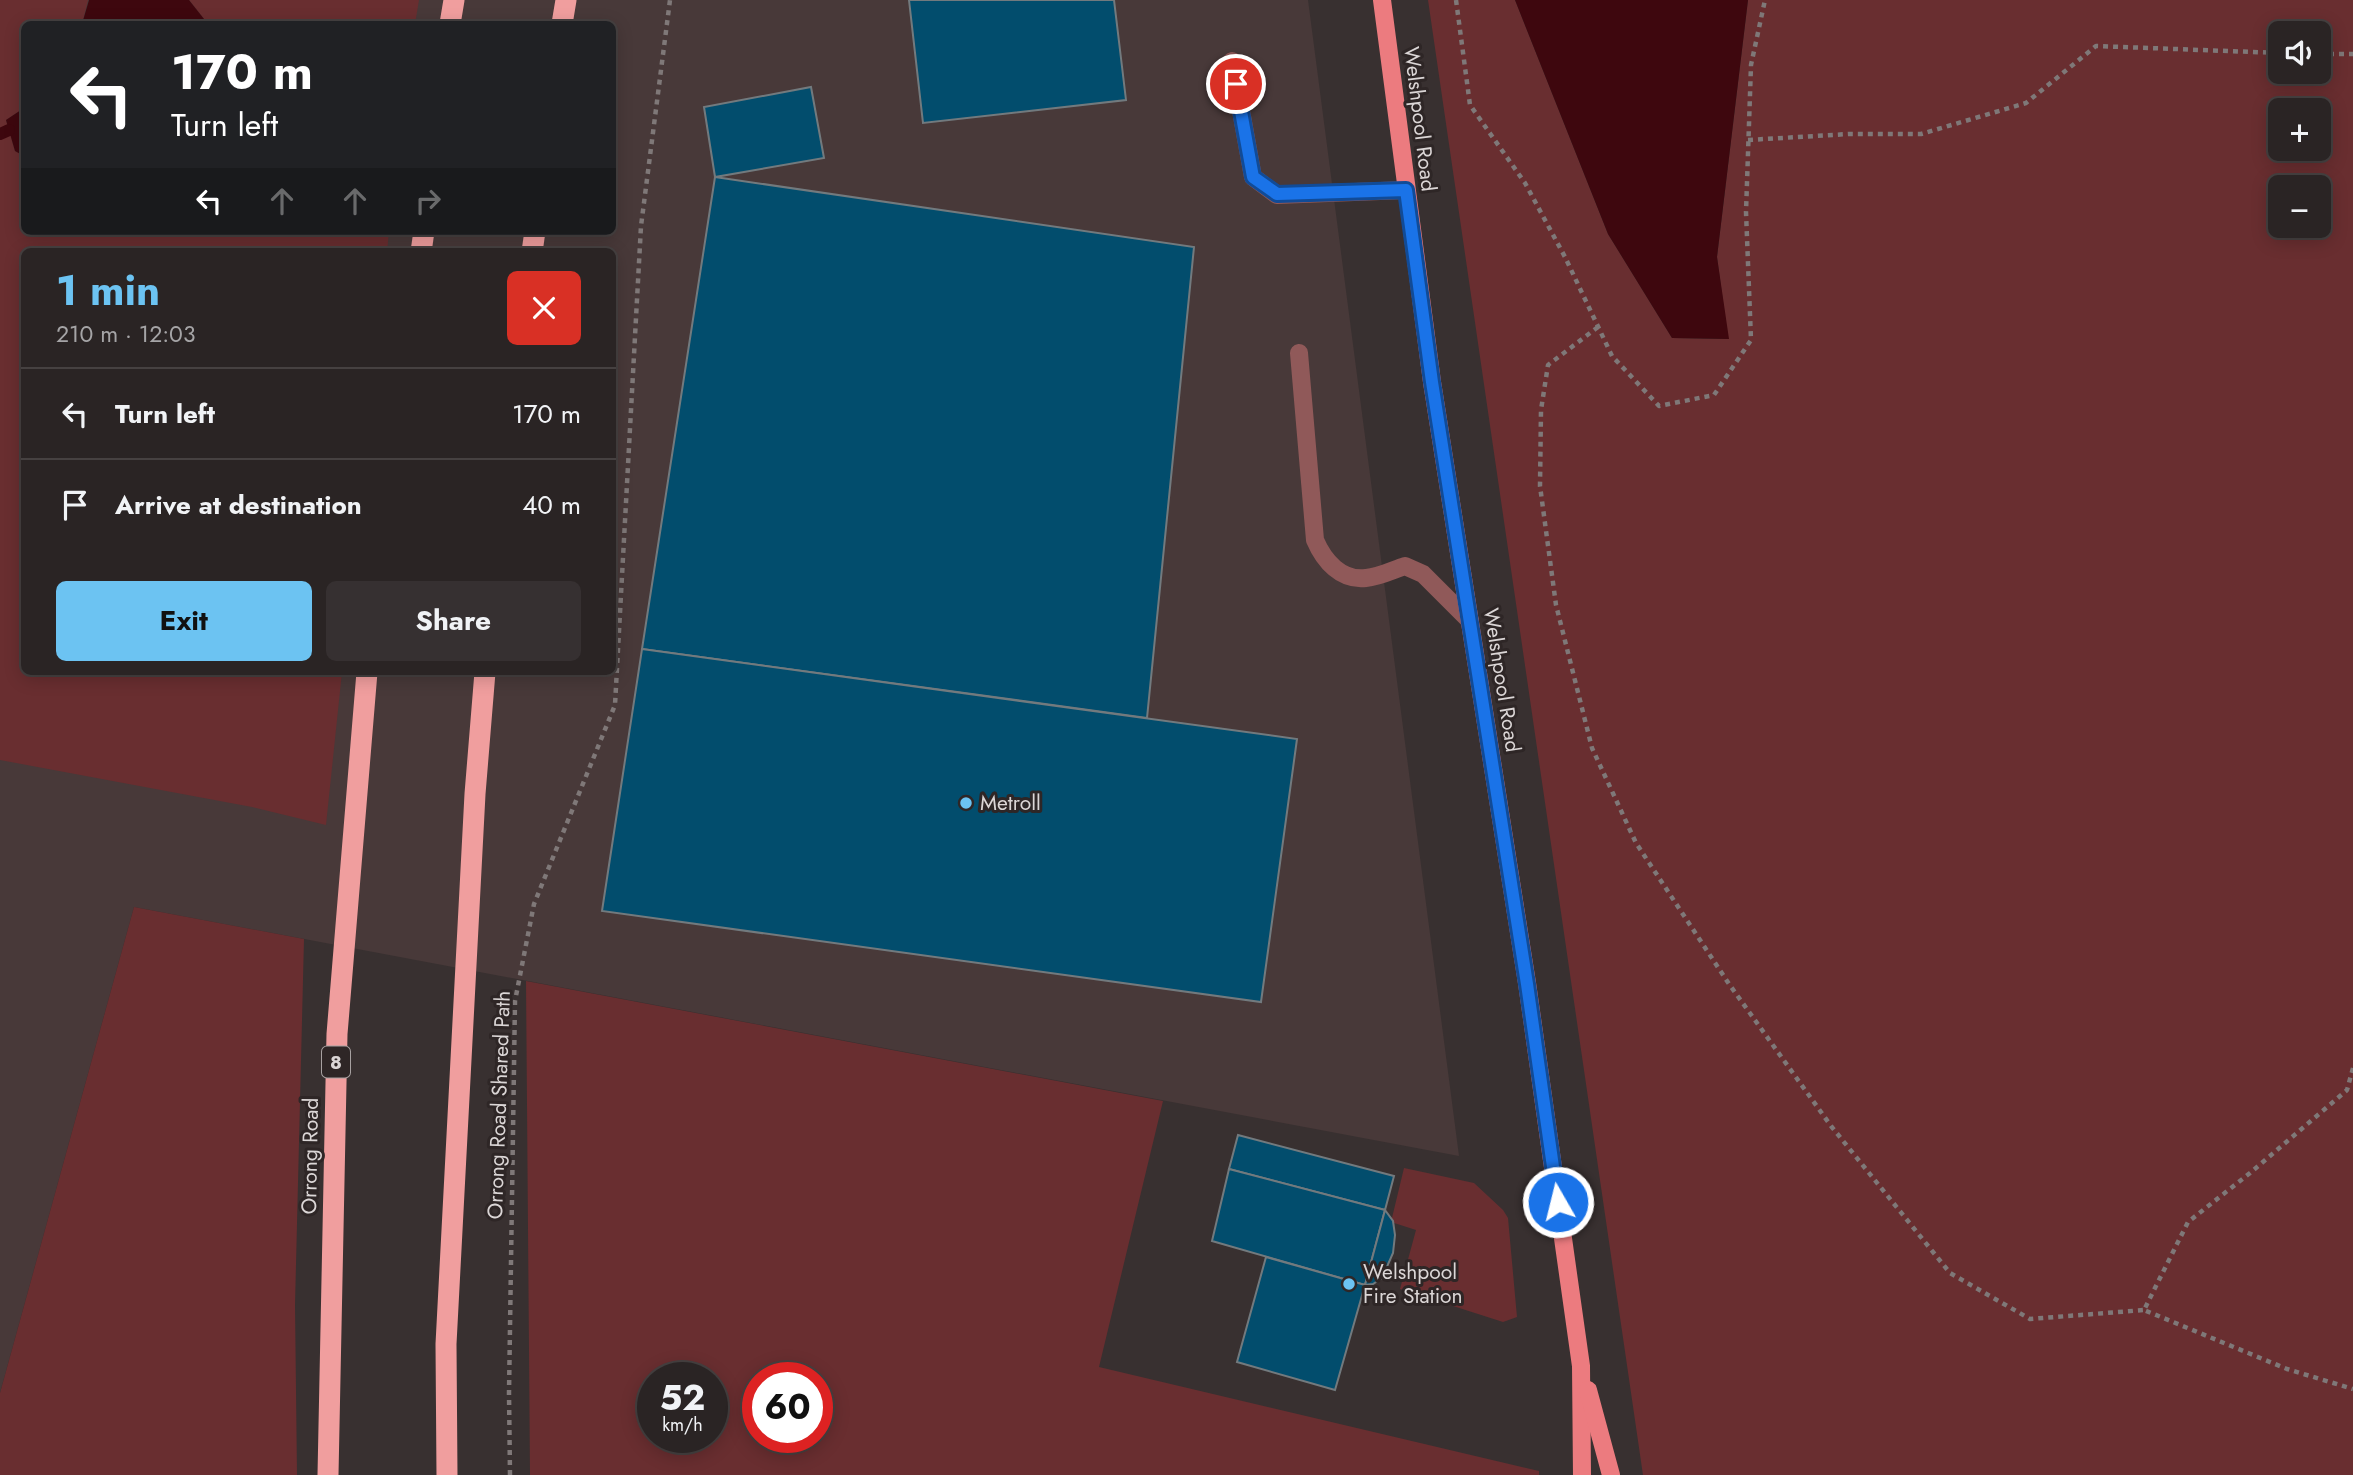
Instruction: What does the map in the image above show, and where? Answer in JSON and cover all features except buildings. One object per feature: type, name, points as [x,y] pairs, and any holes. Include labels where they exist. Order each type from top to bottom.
[{"type":"highway","points":[[450,21],[454,0]]},
{"type":"highway","points":[[562,21],[566,0]]},
{"type":"highway","name":"Orrong Road","points":[[328,1475],[337,1034],[367,675]]},
{"type":"highway","points":[[447,1475],[446,1344],[475,794],[485,675]]},
{"type":"main road","name":"Welshpool Road","points":[[1382,0],[1432,382],[1527,984],[1581,1366],[1611,1475]]},
{"type":"main road","name":"Welshpool Road","points":[[1581,1366],[1582,1475]]},
{"type":"lane","points":[[1232,61],[1253,177],[1277,194],[1406,190]]},
{"type":"lane","points":[[1299,353],[1315,540],[1323,558],[1345,575],[1366,579],[1405,566],[1423,574],[1470,621]]},
{"type":"path","name":"Orrong Road Shared Path","points":[[510,1475],[514,1000],[534,904],[615,705],[641,226],[670,0]]},
{"type":"path","points":[[1456,0],[1470,105],[1525,183],[1565,257],[1612,356],[1659,406],[1714,396],[1751,340],[1745,212],[1751,65],[1765,0]]},
{"type":"path","points":[[1748,140],[1849,134],[1922,134],[2026,103],[2096,46],[2268,52]]},
{"type":"path","points":[[2331,54],[2353,54]]},
{"type":"path","points":[[1598,327],[1548,365],[1541,410],[1540,486],[1556,605],[1592,748],[1636,843],[1729,984],[1831,1126],[1950,1273],[2030,1319],[2144,1310],[2287,1369],[2353,1389]]},
{"type":"path","points":[[2144,1310],[2188,1222],[2347,1090],[2353,1068]]},
{"type":"shaded area","points":[[0,0],[1308,0],[1459,1156],[134,907],[0,1393]]},
{"type":"shaded area","points":[[0,0],[88,0],[83,21],[21,21],[21,110],[6,120],[15,151],[21,154],[21,235],[389,235],[387,248],[21,248],[21,675],[342,675],[326,825],[252,807],[0,760]]},
{"type":"shaded area","points":[[89,0],[189,0],[206,21],[83,21]]},
{"type":"shaded area","points":[[189,0],[419,0],[416,21],[206,21]]},
{"type":"shaded area","points":[[1428,0],[1515,0],[1608,234],[1672,338],[1728,339],[1717,257],[1748,0],[2353,0],[2353,1475],[1643,1475]]},
{"type":"shaded area","points":[[1515,0],[1748,0],[1717,257],[1729,339],[1672,338],[1608,234]]},
{"type":"shaded area","points":[[21,110],[21,154],[15,151],[6,120]]},
{"type":"shaded area","points":[[134,907],[304,939],[295,1305],[297,1475],[0,1475],[0,1393]]},
{"type":"shaded area","points":[[526,981],[1163,1101],[1099,1367],[1539,1471],[1539,1475],[530,1475]]},
{"type":"shaded area","points":[[1404,1168],[1474,1183],[1503,1210],[1508,1218],[1517,1317],[1503,1322],[1400,1289],[1416,1230],[1391,1222]]},
{"type":"waterway","points":[[0,134],[9,130]]},
{"type":"place","name":"Metroll","points":[[966,803]]},
{"type":"place","name":"Welshpool Fire Station","points":[[1349,1284]]},
{"type":"route","points":[[1236,84],[1253,177],[1277,194],[1406,190],[1432,382],[1527,984],[1558,1202]]}]
